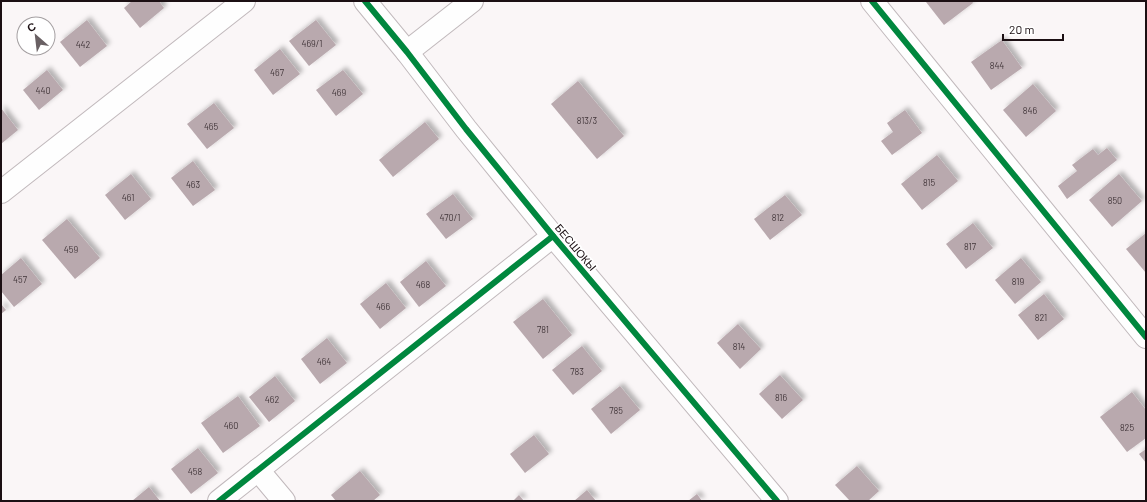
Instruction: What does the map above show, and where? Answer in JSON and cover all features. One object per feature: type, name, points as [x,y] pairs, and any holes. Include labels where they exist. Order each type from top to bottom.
[{"type":"street","points":[[1,192],[244,1]]},
{"type":"street","name":"БЕСШОКЫ","points":[[365,1],[553,236],[777,501]]},
{"type":"street","points":[[407,52],[472,1]]},
{"type":"street","points":[[872,1],[1146,337]]},
{"type":"street","points":[[220,501],[553,236]]},
{"type":"street","points":[[258,470],[284,501]]},
{"type":"building","points":[[132,1],[159,1],[164,8],[140,28],[124,8]]},
{"type":"building","points":[[972,1],[973,3],[944,25],[926,2]]},
{"type":"building","points":[[87,20],[107,46],[80,67],[60,42]]},
{"type":"building","points":[[316,20],[336,45],[309,66],[289,41]]},
{"type":"building","points":[[1002,40],[1022,68],[991,90],[971,62]]},
{"type":"building","points":[[280,49],[300,74],[273,95],[254,70]]},
{"type":"building","points":[[47,70],[63,90],[39,110],[23,90]]},
{"type":"building","points":[[343,70],[363,94],[336,116],[316,90]]},
{"type":"building","points":[[578,81],[624,136],[597,159],[551,104]]},
{"type":"building","points":[[1033,84],[1056,111],[1026,137],[1003,110]]},
{"type":"building","points":[[214,103],[234,128],[207,149],[187,124]]},
{"type":"building","points":[[1,108],[18,130],[1,144]]},
{"type":"building","points":[[905,110],[922,133],[892,155],[881,141],[893,132],[887,123]]},
{"type":"building","points":[[425,122],[439,139],[393,177],[379,160]]},
{"type":"building","points":[[1107,148],[1117,160],[1067,199],[1058,186],[1077,171],[1072,165],[1093,149],[1098,155]]},
{"type":"building","points":[[937,155],[958,181],[922,210],[901,184]]},
{"type":"building","points":[[193,161],[215,190],[193,206],[171,178]]},
{"type":"building","points":[[131,174],[151,199],[125,220],[105,195]]},
{"type":"building","points":[[1119,174],[1142,201],[1112,227],[1089,200]]},
{"type":"building","points":[[453,194],[473,219],[446,239],[426,214]]},
{"type":"building","points":[[785,195],[802,215],[770,240],[754,219]]},
{"type":"building","points":[[67,219],[100,258],[75,279],[42,240]]},
{"type":"building","points":[[973,223],[993,248],[966,269],[946,244]]},
{"type":"building","points":[[1146,233],[1146,273],[1126,249]]},
{"type":"building","points":[[21,258],[42,284],[14,307],[1,291],[1,275]]},
{"type":"building","points":[[1021,258],[1041,282],[1015,304],[995,280]]},
{"type":"building","points":[[426,261],[446,286],[419,307],[400,282]]},
{"type":"building","points":[[386,283],[406,308],[380,329],[360,304]]},
{"type":"building","points":[[1044,294],[1064,319],[1038,340],[1018,315]]},
{"type":"building","points":[[543,299],[572,335],[543,359],[513,322]]},
{"type":"building","points":[[1,304],[6,310],[1,314]]},
{"type":"building","points":[[738,324],[761,349],[740,369],[717,343]]},
{"type":"building","points":[[327,338],[347,363],[320,384],[301,359]]},
{"type":"building","points":[[582,346],[602,371],[573,395],[552,370]]},
{"type":"building","points":[[780,375],[803,400],[782,419],[759,394]]},
{"type":"building","points":[[275,376],[295,401],[269,422],[249,397]]},
{"type":"building","points":[[620,386],[640,410],[611,434],[591,409]]},
{"type":"building","points":[[1132,392],[1146,410],[1146,438],[1127,452],[1100,417]]},
{"type":"building","points":[[238,396],[260,426],[223,453],[201,423]]},
{"type":"building","points":[[534,435],[549,454],[525,473],[510,454]]},
{"type":"building","points":[[198,448],[218,473],[191,494],[171,469]]},
{"type":"building","points":[[1146,449],[1146,463],[1139,454]]},
{"type":"building","points":[[857,466],[879,491],[868,501],[850,501],[835,485]]},
{"type":"building","points":[[360,471],[380,495],[373,501],[336,501],[331,495]]},
{"type":"building","points":[[149,487],[160,501],[132,501]]},
{"type":"building","points":[[587,490],[596,501],[574,501]]},
{"type":"building","points":[[697,494],[702,501],[688,501]]},
{"type":"building","points":[[519,495],[524,501],[513,501]]},
{"type":"cycle path","points":[[365,1],[553,236],[777,501]]},
{"type":"cycle path","points":[[872,1],[1146,337]]},
{"type":"cycle path","points":[[219,501],[553,236]]}]
